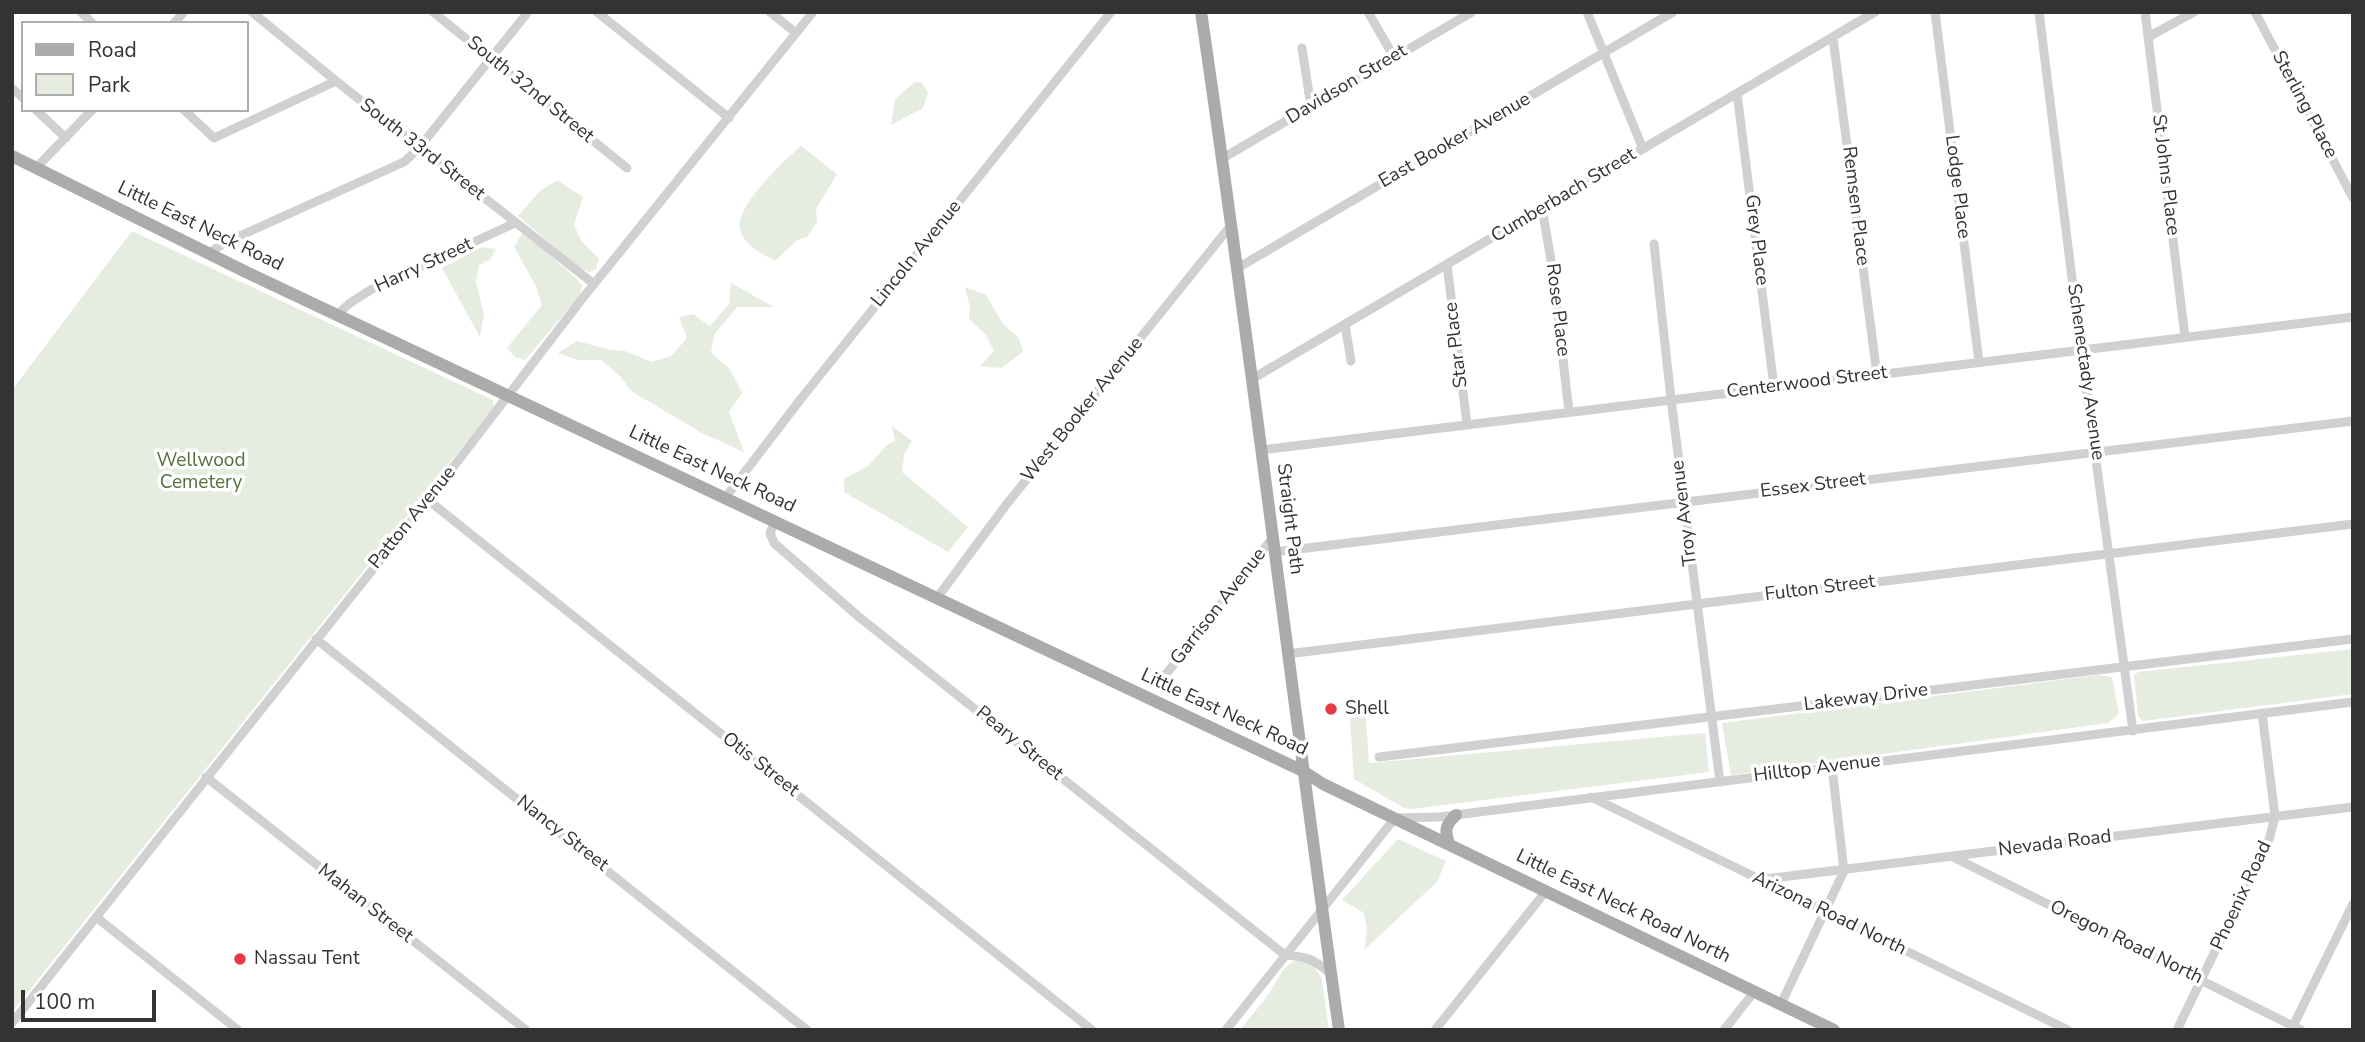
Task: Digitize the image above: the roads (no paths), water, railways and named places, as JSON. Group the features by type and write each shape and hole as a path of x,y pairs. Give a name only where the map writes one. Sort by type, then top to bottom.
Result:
{"main road":[{"name":"Straight Path","path":"1201,12 1223,158 1339,1030"},
{"name":"Little East Neck Road","path":"12,156 337,315 1303,771 1323,784 1395,818"},
{"path":"1449,843 1445,833 1448,822 1456,815"},
{"name":"Little East Neck Road North","path":"1395,818 1834,1030"}],"street":[{"name":"South 33rd Street","path":"252,12 419,148 594,284"},
{"name":"South 32nd Street","path":"433,12 627,168"},
{"path":"209,253 224,243 404,162 419,148 528,12"},
{"path":"597,12 729,118"},
{"path":"770,12 796,33"},
{"name":"Patton Avenue","path":"12,1023 428,500 594,284 813,12"},
{"name":"Lincoln Avenue","path":"725,498 1111,12"},
{"path":"1368,12 1394,57"},
{"name":"Davidson Street","path":"1223,158 1472,12"},
{"path":"1587,12 1643,149"},
{"name":"East Booker Avenue","path":"1236,269 1673,12"},
{"name":"Cumberbach Street","path":"1252,379 1875,12"},
{"name":"Lodge Place","path":"1935,12 1979,362"},
{"name":"Schenectady Avenue","path":"2039,12 2081,351 2133,730"},
{"name":"St Johns Place","path":"2145,12 2185,337"},
{"path":"2148,37 2194,12"},
{"name":"Sterling Place","path":"2255,12 2353,198"},
{"name":"Remsen Place","path":"1833,38 1877,375"},
{"path":"1302,48 1311,107"},
{"path":"186,112 214,138 336,81"},
{"name":"Grey Place","path":"1737,93 1774,387"},
{"path":"38,112 66,138"},
{"path":"36,168 90,112"},
{"name":"Rose Place","path":"1542,208 1553,272 1569,412"},
{"name":"Harry Street","path":"337,315 372,289 515,223"},
{"name":"West Booker Avenue","path":"937,598 1015,495 1232,225"},
{"name":"Troy Avenue","path":"1654,244 1696,604 1720,782"},
{"name":"Star Place","path":"1447,265 1466,424"},
{"name":"Centerwood Street","path":"1261,450 2353,317"},
{"path":"1345,325 1351,361"},
{"name":"Essex Street","path":"1274,552 2353,421"},
{"name":"Otis Street","path":"428,500 1092,1030"},
{"name":"Peary Street","path":"775,522 771,538 782,552 859,617 1285,955"},
{"name":"Fulton Street","path":"1287,654 2353,524"},
{"name":"Garrison Avenue","path":"1163,678 1274,536"},
{"name":"Nancy Street","path":"316,639 807,1030"},
{"name":"Lakeway Drive","path":"1379,757 2353,639"},
{"name":"Hilltop Avenue","path":"1395,818 1456,815 2353,702"},
{"name":"Phoenix Road","path":"2176,1030 2270,837 2275,816 2262,713"},
{"path":"1782,1004 1844,871 1832,768"},
{"name":"Mahan Street","path":"206,778 526,1030"},
{"name":"Arizona Road North","path":"1591,797 2068,1030"},
{"name":"Nevada Road","path":"1757,880 2353,807"},
{"path":"1226,1030 1322,906 1395,818"},
{"name":"Oregon Road North","path":"1952,856 2297,1028"},
{"path":"1435,1030 1546,891"},
{"path":"2297,1028 2353,904"},
{"path":"96,917 238,1030"},
{"path":"1285,955 1311,958 1331,974"},
{"path":"1724,1030 1754,992"}],"place":[{"name":"Shell","path":"1331,709"},
{"name":"Nassau Tent","path":"240,959"}],"park label":[{"name":"Wellwood Cemetery","path":"201,472"}]}
